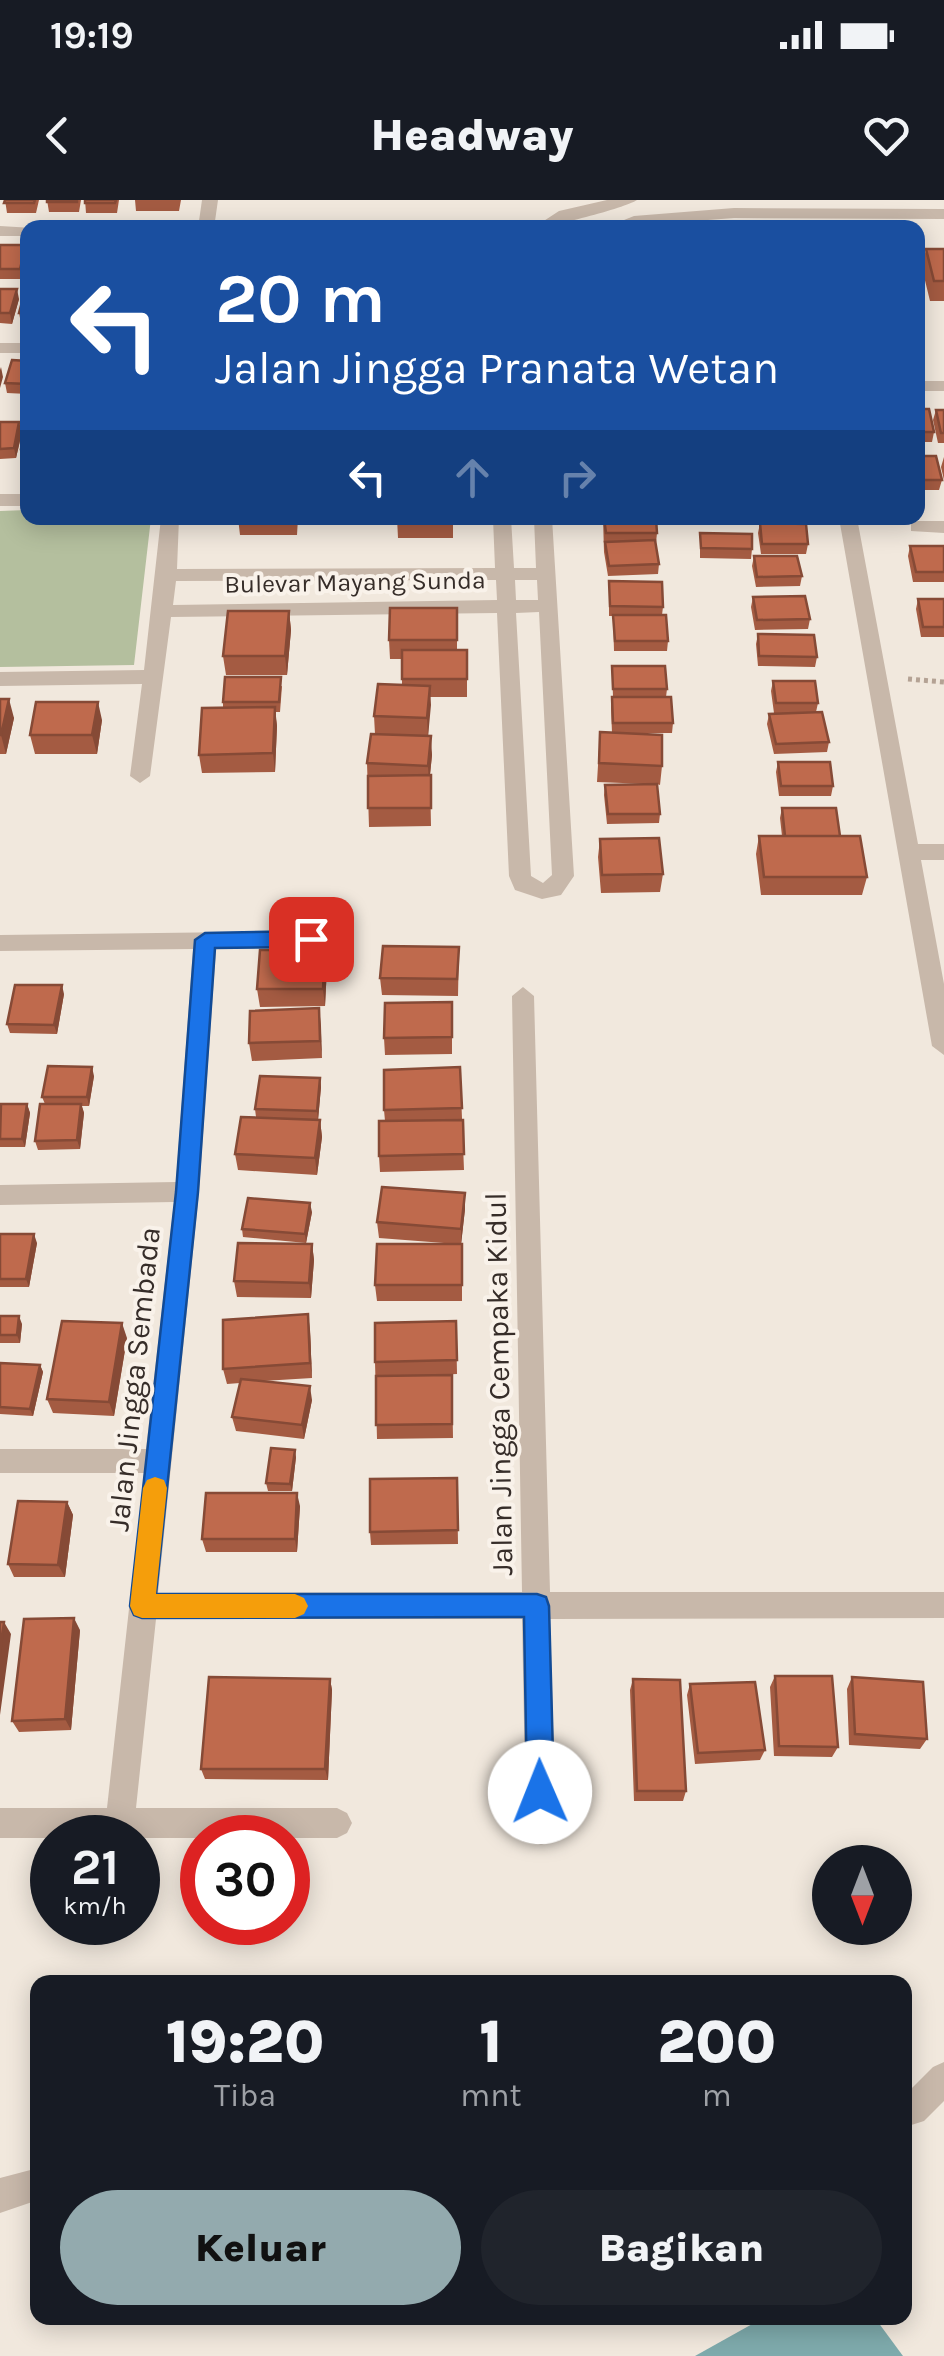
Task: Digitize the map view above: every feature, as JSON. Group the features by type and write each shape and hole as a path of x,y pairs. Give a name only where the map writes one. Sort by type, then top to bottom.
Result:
{"street":[{"path":"554,220 565,214 629,200"},
{"path":"648,220 734,214 771,207 944,214"},
{"path":"140,776 167,575 170,525"},
{"path":"502,525 520,876 523,884 542,891 560,884 563,876 544,525"},
{"path":"849,525 944,1046"},
{"path":"918,527 944,526"},
{"name":"Bulevar Mayang Sunda","path":"167,575 547,574"},
{"name":"Bulevar Mayang Sunda","path":"162,611 550,606"},
{"path":"0,678 154,677"},
{"path":"909,852 944,852"},
{"path":"0,943 311,939"},
{"name":"Jalan Jingga Sembada","path":"121,1815 187,1192 205,940"},
{"name":"Jalan Jingga Cempaka Kidul","path":"523,996 541,1830"},
{"path":"0,1196 187,1192"},
{"path":"0,1461 158,1461"},
{"path":"142,1606 944,1605"},
{"path":"0,1823 30,1823"},
{"path":"160,1824 337,1824"},
{"path":"912,2110 944,2078"},
{"path":"0,2197 14,2188 30,2185"}],"green space":[{"path":"20,510 20,525 150,525 134,665 0,667 0,511"}],"water":[{"path":"750,2325 880,2325 903,2356 695,2356"}],"building":[{"path":"5,200 35,200 4,203"},
{"path":"85,200 116,200 85,203"},
{"path":"0,245 20,245 20,269 0,269"},
{"path":"926,249 944,249 944,281 934,281"},
{"path":"0,289 17,289 10,313 0,313"},
{"path":"12,360 20,360 20,384 5,383"},
{"path":"925,409 929,409 934,432 925,432"},
{"path":"936,410 944,410 944,433 941,433"},
{"path":"0,422 19,422 14,448 0,449"},
{"path":"925,456 936,456 942,480 925,480"},
{"path":"605,525 656,525 657,533 606,533"},
{"path":"760,525 806,525 808,544 762,544"},
{"path":"700,533 752,534 752,549 701,548"},
{"path":"655,540 659,564 609,566 605,542"},
{"path":"910,546 944,546 944,572 916,572"},
{"path":"754,556 797,556 802,576 757,577"},
{"path":"609,581 662,582 663,607 610,606"},
{"path":"805,596 810,619 757,620 753,597"},
{"path":"918,599 944,599 944,627 923,627"},
{"path":"390,608 457,608 457,640 389,640"},
{"path":"228,611 289,611 285,656 223,656"},
{"path":"613,615 666,615 668,641 615,641"},
{"path":"758,634 814,635 817,657 759,656"},
{"path":"402,650 467,650 467,679 402,679"},
{"path":"612,666 665,666 667,689 613,689"},
{"path":"225,677 281,677 279,702 223,702"},
{"path":"773,681 815,681 818,703 776,703"},
{"path":"378,684 430,686 427,718 374,716"},
{"path":"612,697 671,697 673,723 613,723"},
{"path":"0,699 9,699 1,735 0,735"},
{"path":"36,702 98,702 92,735 30,735"},
{"path":"275,707 273,753 199,755 202,708"},
{"path":"822,712 829,742 776,744 769,714"},
{"path":"600,732 662,735 662,766 599,763"},
{"path":"371,734 431,736 428,766 367,763"},
{"path":"778,762 830,762 833,786 781,786"},
{"path":"431,775 431,808 368,808 368,776"},
{"path":"657,784 660,814 608,814 605,785"},
{"path":"782,808 836,808 840,836 785,836"},
{"path":"759,836 860,836 867,877 764,877"},
{"path":"659,838 663,874 602,875 600,839"},
{"path":"383,946 459,947 457,979 380,978"},
{"path":"260,950 325,950 323,989 257,989"},
{"path":"15,985 62,985 54,1025 7,1024"},
{"path":"452,1002 452,1037 384,1038 385,1003"},
{"path":"319,1008 320,1041 249,1043 250,1011"},
{"path":"48,1066 92,1067 87,1097 42,1097"},
{"path":"460,1067 462,1108 384,1110 384,1070"},
{"path":"260,1076 320,1078 317,1111 255,1109"},
{"path":"1,1104 27,1104 22,1139 0,1139"},
{"path":"40,1104 81,1104 77,1140 35,1141"},
{"path":"241,1117 320,1120 315,1158 235,1154"},
{"path":"463,1120 464,1154 379,1156 379,1121"},
{"path":"382,1187 465,1193 461,1229 377,1222"},
{"path":"248,1198 310,1203 305,1234 242,1229"},
{"path":"0,1234 34,1234 26,1279 0,1279"},
{"path":"238,1243 312,1244 309,1283 234,1281"},
{"path":"377,1244 462,1244 462,1285 375,1285"},
{"path":"308,1314 310,1363 223,1369 223,1320"},
{"path":"0,1316 19,1316 17,1335 0,1335"},
{"path":"62,1321 122,1323 109,1402 47,1399"},
{"path":"456,1321 457,1360 375,1362 375,1323"},
{"path":"0,1363 40,1365 30,1409 0,1407"},
{"path":"452,1375 452,1424 376,1425 376,1376"},
{"path":"241,1379 310,1386 302,1425 232,1417"},
{"path":"271,1448 295,1450 290,1484 266,1483"},
{"path":"457,1478 458,1530 370,1532 370,1479"},
{"path":"206,1493 297,1493 295,1539 202,1539"},
{"path":"18,1501 67,1502 58,1565 8,1564"},
{"path":"74,1618 65,1719 12,1721 24,1619"},
{"path":"775,1676 832,1676 838,1747 779,1746"},
{"path":"209,1677 330,1679 325,1769 201,1769"},
{"path":"852,1677 923,1682 927,1739 855,1734"},
{"path":"633,1679 680,1680 686,1791 637,1791"},
{"path":"755,1682 765,1750 698,1753 690,1684"}],"slow traffic":[{"path":"155,1488 142,1606 295,1606"}],"route":[{"path":"311,939 205,940 187,1192 142,1606 537,1606 540,1792"}]}
